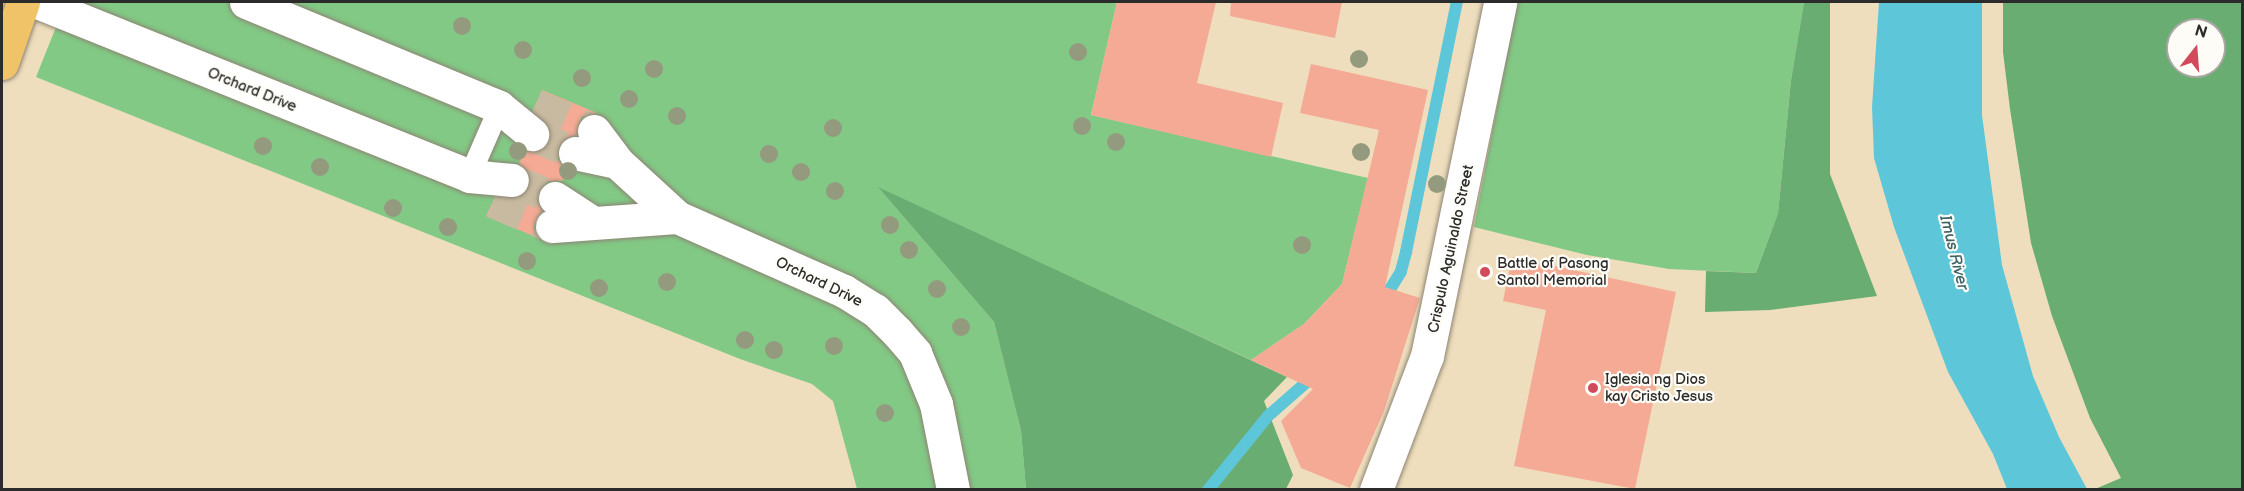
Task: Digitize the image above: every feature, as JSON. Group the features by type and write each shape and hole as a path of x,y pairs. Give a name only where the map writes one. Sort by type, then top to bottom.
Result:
{"highway":[{"path":"2,63 23,2"}],"street":[{"name":"Orchard Drive","path":"37,2 503,190"},
{"path":"246,2 533,120"},
{"name":"Crispulo Aguinaldo Street","path":"1376,489 1427,356 1500,2"},
{"name":"Orchard Drive","path":"584,142 617,162 676,217 844,291 882,317 915,353 926,377 944,431 953,489"},
{"name":"Orchard Drive","path":"553,212 592,222 676,217"}],"lane":[{"path":"469,176 500,107"}],"green space":[{"path":"66,2 1117,2 1091,115 1368,178 1342,284 1304,324 1251,360 879,188 994,322 1021,431 1026,489 857,489 833,401 812,384 740,359 36,77"},
{"path":"1517,2 1804,2 1791,80 1778,213 1756,273 1669,269 1587,255 1474,227"},
{"path":"1804,2 1830,2 1830,174 1877,296 1770,310 1705,312 1706,271 1756,273 1778,213 1791,80"},
{"path":"2003,2 2242,2 2242,489 2095,489 2121,478 2090,418 2052,316 2031,243 2003,52"},
{"path":"878,187 1287,377 1264,401 1293,475 1286,489 1026,489 1021,431 994,322"}],"water":[{"name":"Imus River","path":"1879,2 1982,2 1982,115 2002,265 2033,376 2059,437 2087,489 2007,489 1993,454 1948,372 1894,227 1874,158 1872,107"}],"building":[{"path":"1117,2 1216,2 1197,83 1283,103 1271,157 1091,115"},
{"path":"1231,2 1342,2 1335,38 1230,16"},
{"path":"1311,64 1428,90 1385,287 1420,298 1384,411 1350,488 1301,468 1281,421 1313,389 1251,360 1304,324 1342,284 1379,130 1300,113"},
{"path":"542,90 597,113 582,116 576,135 562,140 557,149 557,159 568,170 562,181 547,181 539,188 536,198 542,210 533,227 540,239 486,216 495,197 519,197 528,190 529,173 519,163 525,151 539,151 551,136 549,127 533,110"},
{"name":"Iglesia ng Dios kay Cristo Jesus","path":"1512,257 1676,292 1635,489 1514,466 1546,310 1503,301"}],"waterway":[{"path":"1382,302 1401,271 1406,252 1457,2"},
{"path":"1208,490 1268,416 1316,374"}],"tunnel":[{"path":"535,105 594,131"},
{"path":"532,134 575,153"},
{"path":"512,180 555,198"},
{"path":"493,201 552,226"}],"place":[{"name":"Battle of Pasong Santol Memorial","path":"1485,272"},
{"name":"Iglesia ng Dios kay Cristo Jesus","path":"1593,388"}]}
